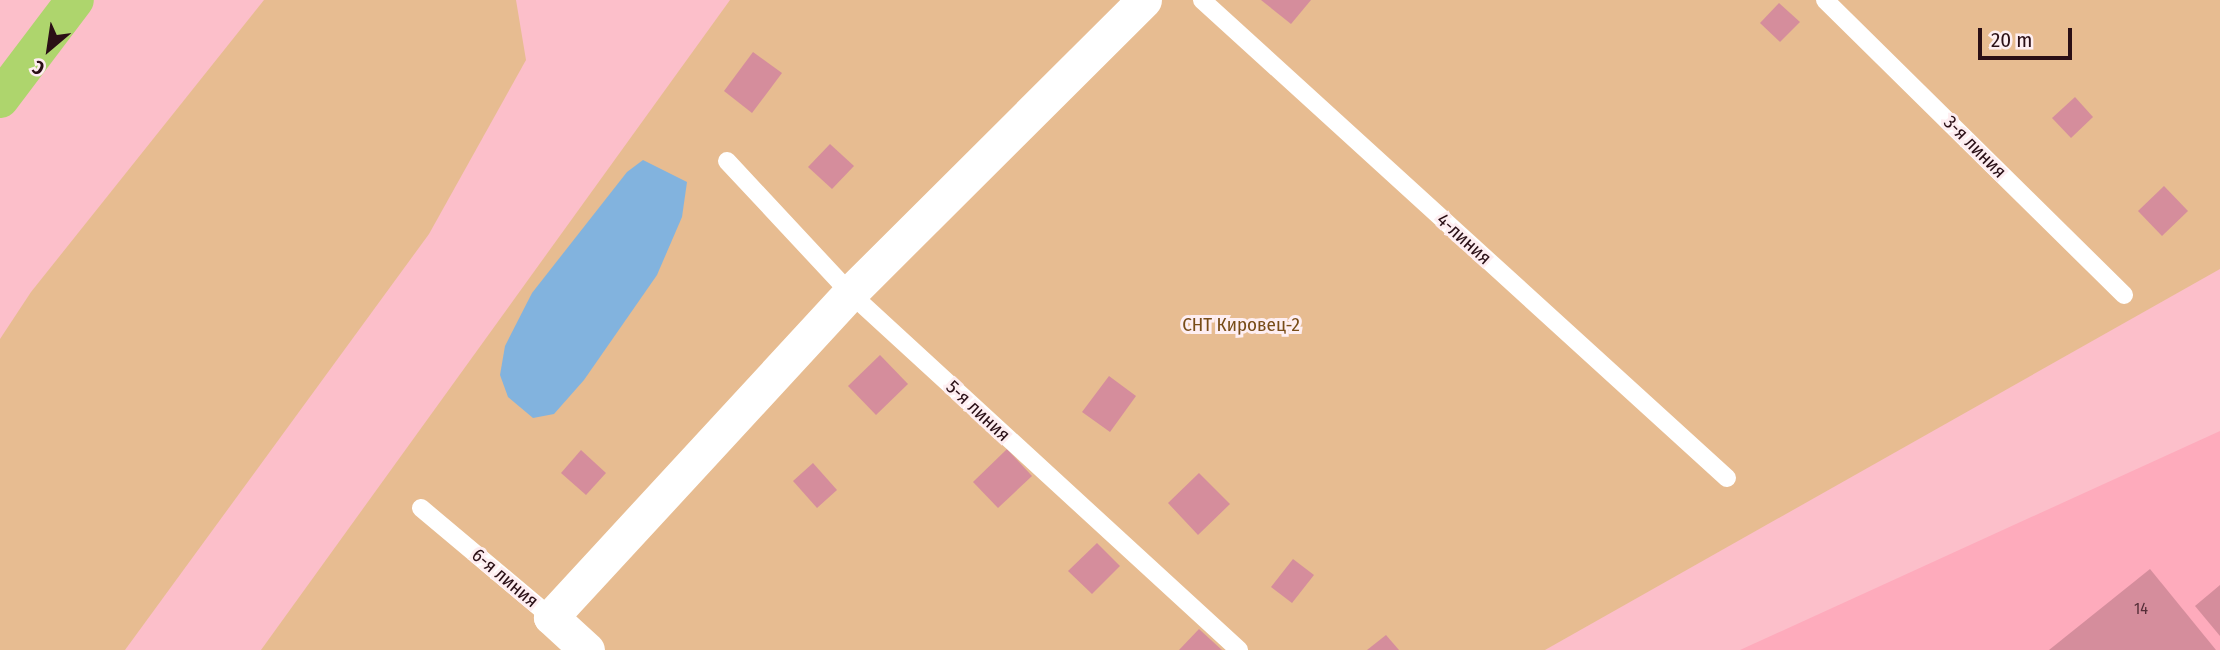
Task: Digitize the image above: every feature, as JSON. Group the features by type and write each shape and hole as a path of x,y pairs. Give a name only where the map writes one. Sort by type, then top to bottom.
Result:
{"highway":[{"path":"0,99 75,0"}],"street":[{"path":"551,617 850,293 1144,0"},
{"name":"6-я линия","path":"551,617 586,650"}],"lane":[{"name":"4-линия","path":"1202,0 1727,478"},
{"name":"3-я линия","path":"1825,0 2124,295"},
{"name":"5-я линия","path":"727,161 850,293 1239,650"},
{"name":"6-я линия","path":"421,508 551,617"}],"shaded area":[{"path":"2220,431 2220,650 1740,650"}],"green space":[{"path":"264,0 516,0 526,60 429,234 125,650 0,650 0,339 31,292"},
{"name":"СНТ Кировец-2","path":"730,0 2220,0 2220,269 1545,650 261,650"}],"water":[{"path":"643,160 687,182 682,217 657,275 584,380 554,414 533,418 508,397 500,375 505,346 532,293 627,172"}],"building":[{"path":"1261,0 1311,0 1291,24"},
{"path":"1779,3 1800,22 1780,42 1760,23"},
{"path":"753,52 782,73 752,113 724,91"},
{"path":"2075,97 2093,117 2071,138 2052,118"},
{"path":"830,144 854,166 832,189 808,167"},
{"path":"2164,186 2188,211 2162,236 2138,211"},
{"path":"880,355 908,384 876,415 848,386"},
{"path":"1109,376 1136,396 1110,432 1082,412"},
{"path":"1007,449 1032,476 998,508 973,482"},
{"path":"581,450 606,473 586,495 561,473"},
{"path":"813,463 837,490 817,508 793,481"},
{"path":"1199,473 1230,504 1198,535 1168,503"},
{"path":"1097,543 1120,566 1092,594 1068,571"},
{"path":"1293,559 1314,575 1292,603 1271,587"},
{"path":"2150,569 2216,650 2049,650"},
{"path":"2220,585 2220,636 2195,606"},
{"path":"1199,629 1222,650 1179,650"},
{"path":"1386,635 1399,650 1367,650"}]}
